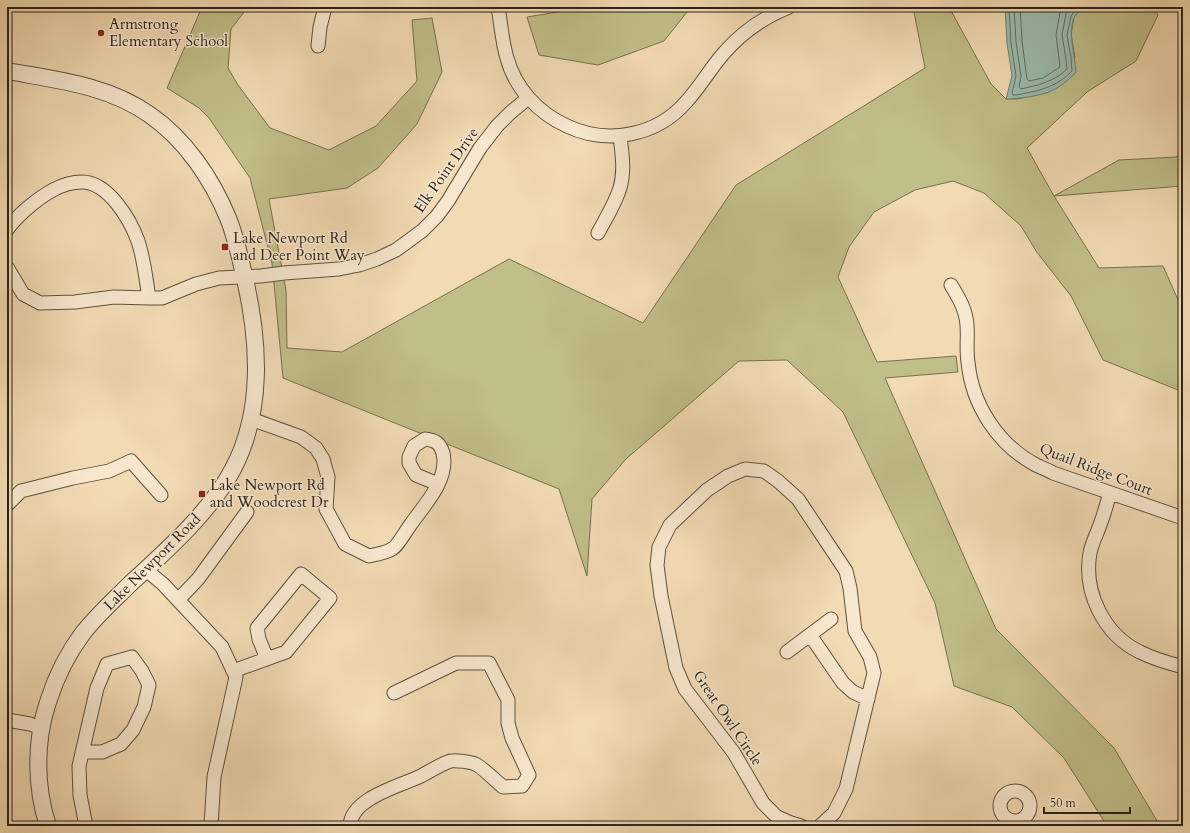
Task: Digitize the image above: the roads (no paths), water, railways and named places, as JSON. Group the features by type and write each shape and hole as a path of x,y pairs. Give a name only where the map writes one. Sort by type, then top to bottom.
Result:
{"street":[{"path":"318,46 320,28 325,7"},
{"path":"498,7 506,57 512,73 528,98 559,123 575,130 607,136 620,136 660,124 686,103 723,54 741,36 761,21 790,7"},
{"name":"Lake Newport Road","path":"7,71 72,82 98,89 121,99 152,116 171,132 204,173 218,195 228,218 236,242 251,306 255,342 256,377 254,402 244,445 234,468 216,497 179,538 100,614 84,632 58,673 42,718 38,761 42,799 48,826"},
{"name":"Elk Point Drive","path":"7,267 23,294 40,303 75,302 114,297 162,298 196,284 219,278 261,276 345,268 359,265 377,259 403,245 422,231 437,216 448,201 480,148 497,126 528,98"},
{"path":"598,233 620,188 623,174 623,160 620,136"},
{"path":"7,230 13,221 45,194 64,184 83,182 98,186 116,202 127,219 138,241 145,271 148,298"},
{"name":"Quail Ridge Court","path":"951,286 964,310 967,324 969,374 974,393 982,411 992,427 1005,441 1020,455 1053,473 1183,518"},
{"path":"251,419 301,437 316,448 324,459 328,477 326,509 345,544 368,556 393,549 438,484"},
{"path":"7,505 21,491 109,471 131,461 161,495"},
{"name":"Great Owl Circle","path":"801,826 777,816 763,803 734,753 686,689 676,668 661,596 657,565 659,547 670,525 706,490 728,476 745,469 764,472 778,481 798,500 846,571 850,588 855,631 870,657 874,673 846,789 834,813 820,826"},
{"path":"1110,493 1102,521 1092,544 1090,554 1089,570 1095,603 1112,630 1127,645 1158,660 1183,667"},
{"path":"178,600 198,579 247,512"},
{"path":"146,570 163,584 222,647 236,677 214,777 211,826"},
{"path":"233,671 268,659 286,652 330,598 301,574 257,628 259,640 268,659"},
{"path":"787,652 831,619"},
{"path":"810,635 843,683 853,692 868,698"},
{"path":"82,752 102,752 121,744 133,730 144,707 149,685 142,670 132,657 107,664 97,688 82,752 79,766 80,795 86,826"},
{"path":"350,826 350,821 354,813 361,805 371,798 450,761 476,764 503,787 522,786 529,775 512,738 508,722 508,700 489,663 456,663 394,693"},
{"path":"7,720 30,724 41,728"},
{"path":"1013,792 1021,793 1026,797 1029,803 1029,809 1026,816 1008,823 1001,812 1000,805 1002,799 1006,794 1013,792"}],"water":[{"path":"1005,7 1083,7 1075,16 1072,28 1072,43 1076,72 1067,81 1049,92 1028,97 1006,99 1012,76 1007,43"}],"place":[{"name":"Armstrong Elementary School","path":"101,33"},
{"name":"Lake Newport Rd and Deer Point Way","path":"225,247"},
{"name":"Lake Newport Rd and Woodcrest Dr","path":"202,494"}]}
